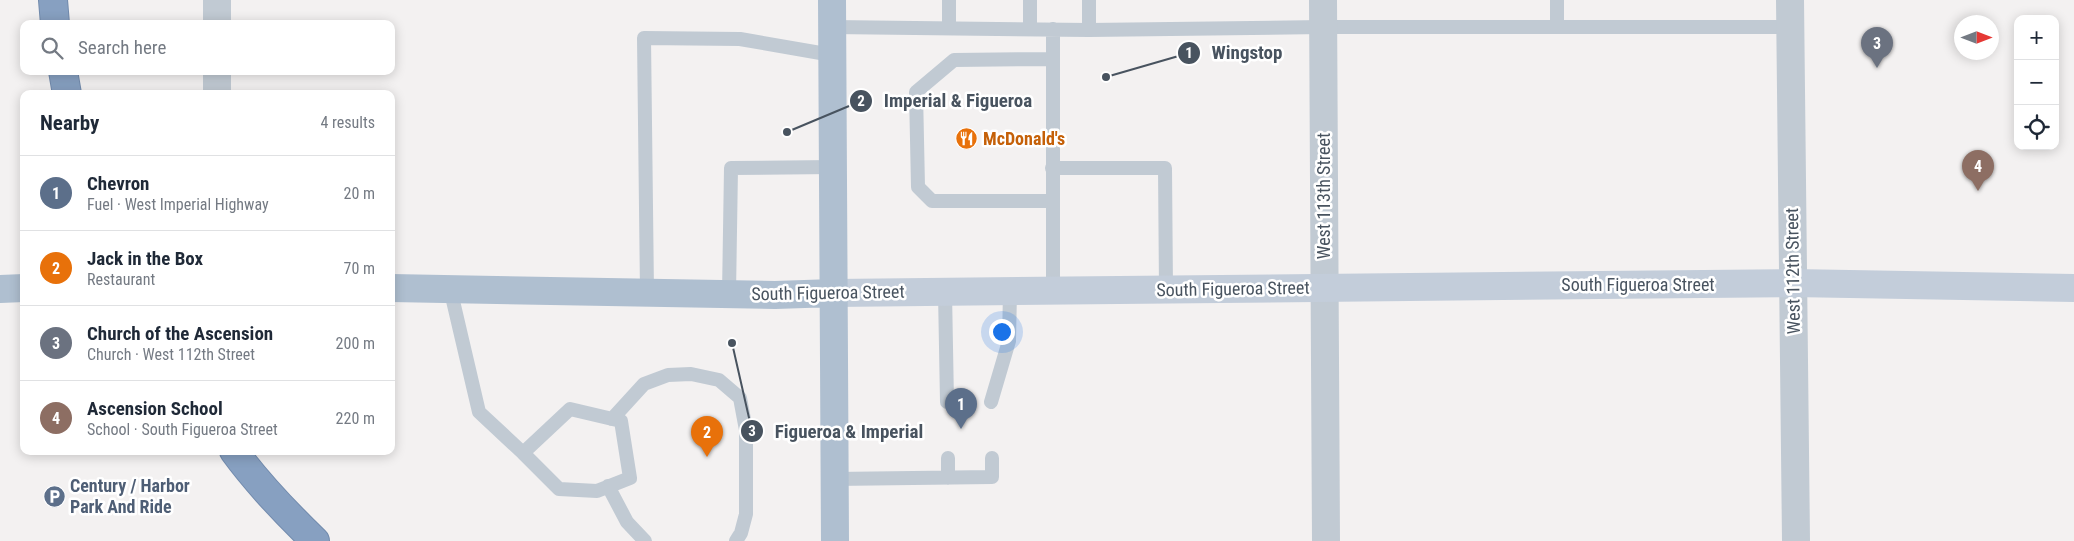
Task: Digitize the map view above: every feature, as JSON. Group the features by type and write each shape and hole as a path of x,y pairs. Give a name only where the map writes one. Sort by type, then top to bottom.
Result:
{"highway":[{"path":"52,0 54,20"},
{"path":"64,75 66,90"},
{"path":"237,455 248,470 315,541"}],"main road":[{"path":"832,13 835,541"},
{"name":"South Figueroa Street","path":"395,288 729,294 1793,284 2074,288"},
{"path":"0,289 20,288"}],"street":[{"path":"217,20 218,0"},
{"name":"West 113th Street","path":"1323,0 1326,541"},
{"name":"West 112th Street","path":"1790,0 1796,541"},
{"path":"217,75 217,90"}],"lane":[{"path":"949,0 949,28"},
{"path":"1030,0 1030,30"},
{"path":"1089,0 1089,30"},
{"path":"1557,0 1557,27"},
{"path":"832,13 949,28 1030,30 1323,27 1790,27"},
{"path":"1053,29 1053,291"},
{"path":"647,292 644,38 740,39 832,55"},
{"path":"1053,59 954,60 916,92 918,187 932,202 1053,201"},
{"path":"729,294 730,168 833,167"},
{"path":"1052,168 1165,168 1166,290"},
{"path":"450,288 478,412 559,489 597,491 630,478 621,421 570,409 523,453"},
{"path":"991,402 1009,341 1010,291"},
{"path":"945,292 947,402"},
{"path":"612,419 644,384 668,375 691,374 720,380 740,398 746,430 746,514 741,533 736,541"},
{"path":"948,458 948,478"},
{"path":"834,479 992,477 992,458"},
{"path":"608,486 627,522 645,541"}],"place":[{"name":"Church of the Ascension","path":"1877,68"},
{"name":"Wingstop","path":"1106,77"},
{"name":"Imperial & Figueroa","path":"787,132"},
{"name":"McDonald's","path":"967,139"},
{"name":"Ascension School","path":"1978,191"},
{"name":"Figueroa & Imperial","path":"732,343"},
{"name":"Chevron","path":"961,429"},
{"name":"Jack in the Box","path":"707,457"},
{"name":"Century / Harbor Park And Ride","path":"54,496"}]}
